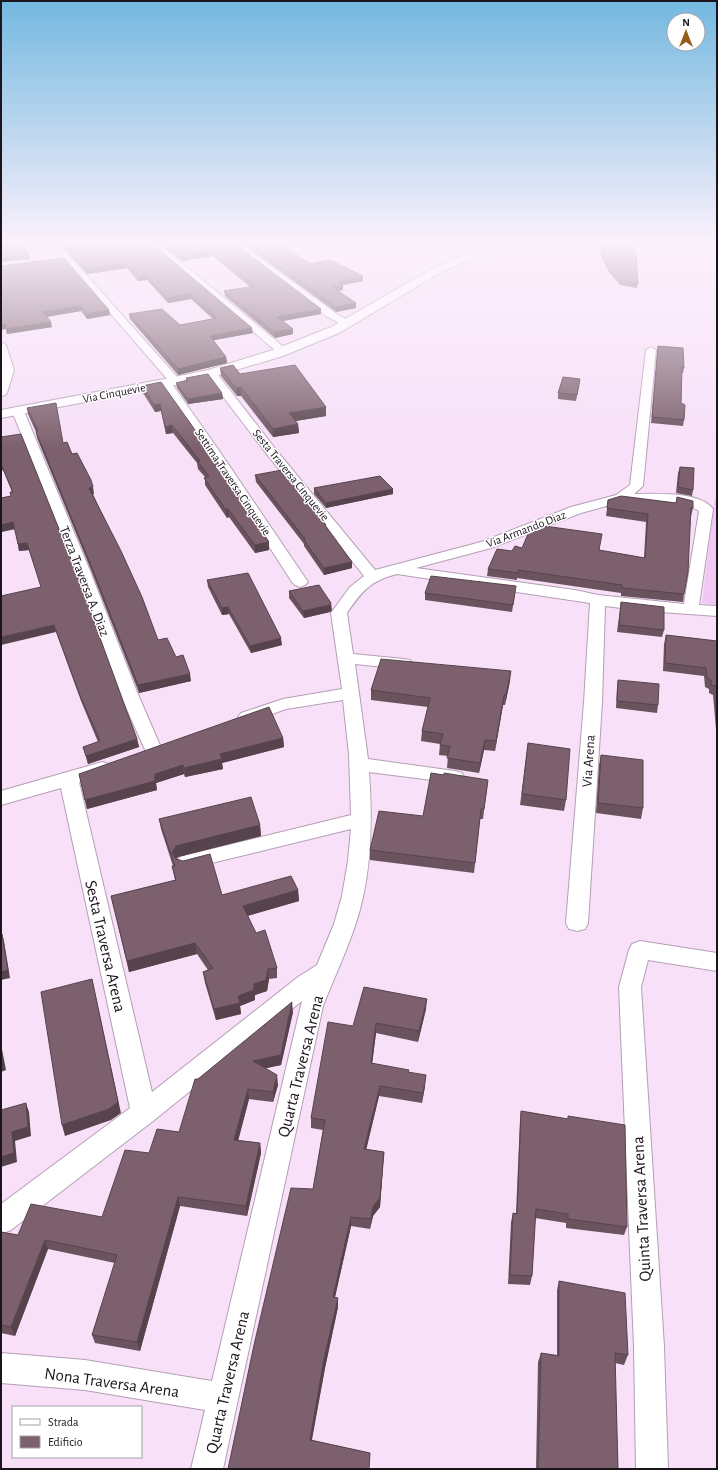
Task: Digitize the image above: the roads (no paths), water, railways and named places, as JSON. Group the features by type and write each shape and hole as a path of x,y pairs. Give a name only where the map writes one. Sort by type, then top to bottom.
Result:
{"street":[{"name":"Settima Traversa Cinquevie","path":"109,312 170,382 214,452 300,582"},
{"path":"235,312 282,351"},
{"path":"327,312 347,323"},
{"name":"Via Cinquevie","path":"1,414 211,373 282,351 336,330 366,312"},
{"path":"1,345 8,370 1,393"},
{"name":"Via Armando Diaz","path":"359,764 351,693 339,613 355,590 374,576 486,545 576,510 621,498 636,486 651,350"},
{"name":"Sesta Traversa Cinquevie","path":"211,373 274,454 374,576"},
{"name":"Terza Traversa A. Diaz","path":"18,411 83,572 128,692 153,750"},
{"path":"621,498 682,499 700,504 706,509 691,609"},
{"path":"396,570 575,595 598,600 646,606 717,611"},
{"name":"Via Arena","path":"577,922 593,702 598,600"},
{"path":"346,658 422,666"},
{"path":"232,722 284,704 351,693"},
{"path":"1,798 69,779 118,762"},
{"path":"359,764 471,779"},
{"name":"Quarta Traversa Arena","path":"207,1469 311,1006 326,971 353,896 362,820 359,764"},
{"name":"Sesta Traversa Arena","path":"69,779 144,1113"},
{"path":"185,862 362,820"},
{"name":"Quinta Traversa Arena","path":"652,1469 649,1347 630,987 640,950 717,962"},
{"path":"1,1221 144,1113 306,984 326,971"},
{"name":"Nona Traversa Arena","path":"1,1368 85,1375 223,1398"}]}
